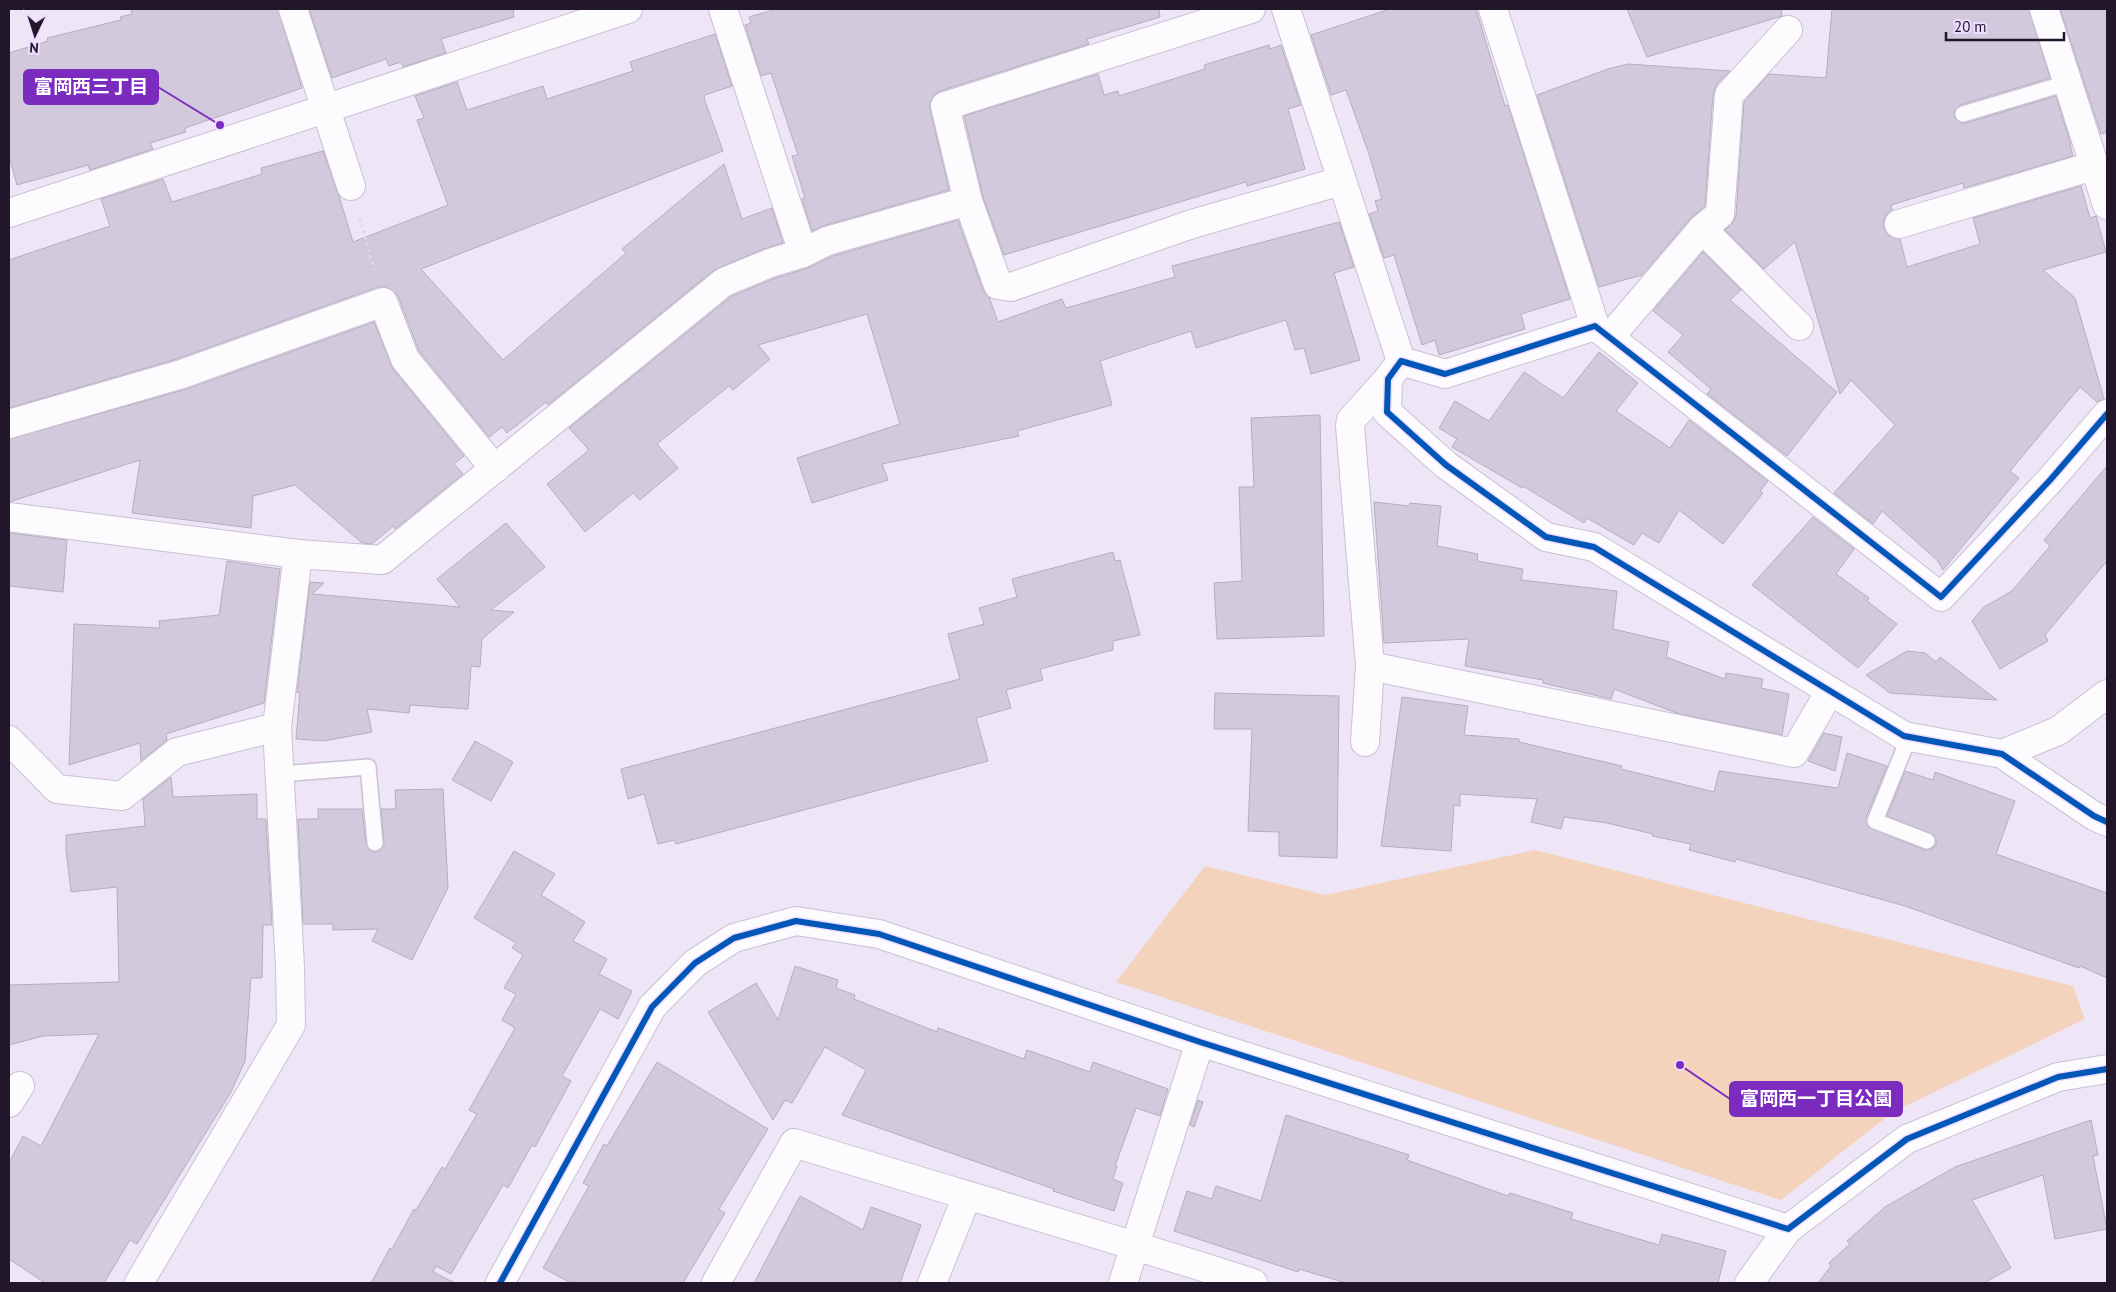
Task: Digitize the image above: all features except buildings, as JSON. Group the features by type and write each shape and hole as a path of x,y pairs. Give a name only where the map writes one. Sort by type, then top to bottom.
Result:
{"street":[{"path":"293,9 351,186"},
{"path":"9,213 628,9"},
{"path":"723,9 803,253"},
{"path":"1252,9 945,106 968,201 998,285 1011,287 1192,224 1341,180"},
{"path":"1286,9 1341,180 1395,370 1387,412 1446,465 1546,537 1594,547 1904,736 2002,754 2094,816 2107,822"},
{"path":"1493,9 1602,331 1941,597 2051,479 2107,414"},
{"path":"2044,9 2107,205"},
{"path":"1395,370 1445,374 1602,331 1702,229 1720,214 1729,95 1788,30"},
{"path":"1899,224 2093,166"},
{"path":"9,517 298,554 382,560 724,282 770,263 803,253 827,240 968,201"},
{"path":"1702,229 1798,326"},
{"path":"9,424 182,374 383,302 405,359 495,469"},
{"path":"1365,742 1370,666 1350,426 1351,420 1395,370"},
{"path":"138,1283 291,1025 281,774 277,727 298,554"},
{"path":"1370,666 1794,754 1830,691"},
{"path":"2002,754 2058,732 2107,694"},
{"path":"9,740 57,789 122,796 177,752 277,727"},
{"path":"500,1283 652,1007 694,962 734,938 796,921 880,934 1200,1042 1788,1229"},
{"path":"1123,1283 1200,1042"},
{"path":"1749,1283 1788,1229 1907,1139 2058,1078 2107,1069"},
{"path":"716,1283 794,1143 1135,1245 1253,1283"},
{"path":"932,1283 967,1196"}],"lane":[{"path":"1962,114 2067,83"},
{"path":"1909,737 1875,821 1927,841"},
{"path":"281,774 368,767 375,843"}],"path":[{"path":"351,186 383,302"}],"shaded area":[{"path":"1535,850 2073,986 2085,1019 1893,1112 1781,1200 1116,982 1205,866 1325,895"}],"cycle path":[{"path":"2107,414 2051,479 1941,597 1595,326 1445,374 1401,361 1388,379 1387,412 1446,465 1546,537 1594,547 1904,736 2002,754 2094,816 2107,822"},
{"path":"500,1283 652,1007 695,963 734,938 796,921 879,934 1200,1042 1788,1229 1907,1139 2058,1077 2107,1069"}],"place":[{"name":"富岡西三丁目","path":"220,125"},
{"name":"富岡西一丁目公園","path":"1680,1065"}]}
